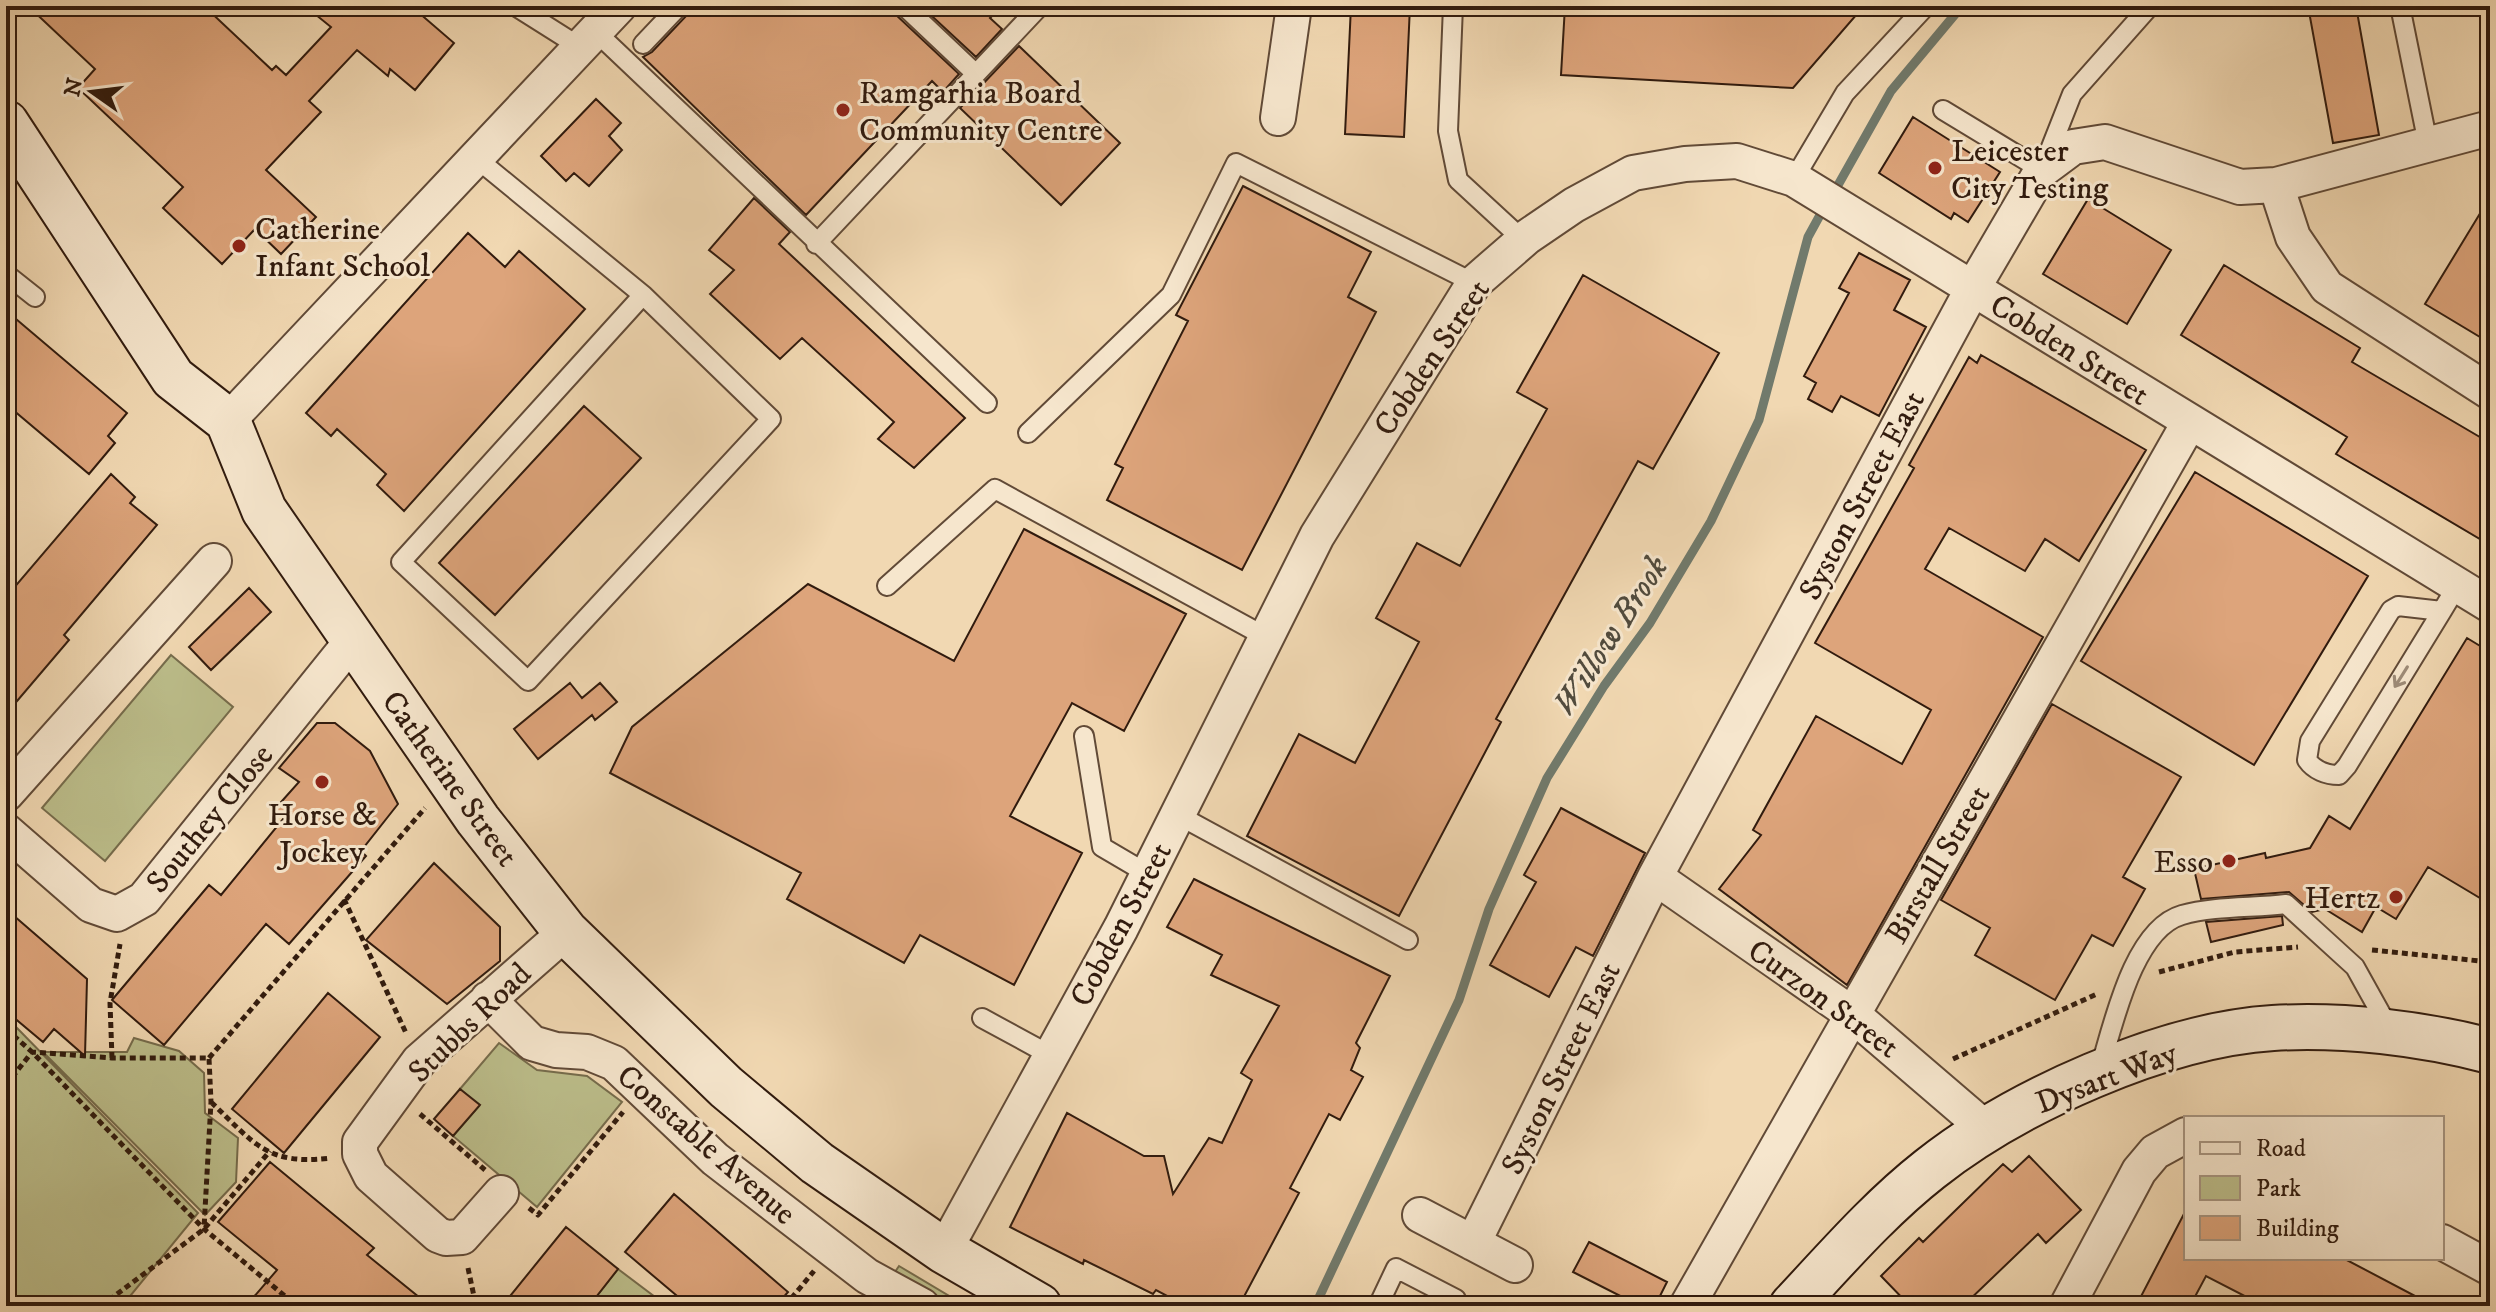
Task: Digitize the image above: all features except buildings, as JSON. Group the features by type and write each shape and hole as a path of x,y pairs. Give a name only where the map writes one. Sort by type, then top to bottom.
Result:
{"street":[{"path":"228,421 619,6"},
{"path":"1278,118 1294,6"},
{"name":"Syston Street East","path":"1473,1243 1655,877 1973,288 2042,170 2073,147 2105,142 2240,187 2276,185 2490,128"},
{"name":"Catherine Street","path":"9,136 173,378 228,421 264,510 449,780 566,932 726,1087 817,1163 944,1251 1039,1306"},
{"name":"Cobden Street","path":"944,1251 1148,874 1317,536 1474,283 1523,240 1574,205 1633,173 1737,161 1794,179 2189,423 2450,598 2490,605"},
{"path":"2276,185 2293,237 2327,287 2490,392"},
{"name":"Birstall Street","path":"1687,1306 2189,423"},
{"path":"6,794 214,561"},
{"name":"Southey Close","path":"6,831 91,905 117,914 144,899 352,641"},
{"name":"Curzon Street","path":"1655,877 1852,1014 1986,1129"},
{"name":"Stubbs Road","path":"360,1154 365,1130 419,1061 566,932"},
{"name":"Constable Avenue","path":"488,999 532,1043 600,1056 614,1063 715,1159 867,1276 922,1306"},
{"name":"Dysart Way","path":"1792,1306 1852,1241 1928,1171 1986,1129 2098,1075 2216,1037 2273,1028 2391,1033 2490,1051"},
{"path":"2067,1306 2139,1171 2155,1152 2184,1136"},
{"path":"360,1154 371,1176 431,1229 446,1238 462,1237 508,1193"},
{"path":"1420,1215 1515,1265"},
{"path":"2444,1243 2490,1268"}],"lane":[{"path":"515,6 588,39 987,403"},
{"path":"643,44 679,6"},
{"path":"904,6 976,74"},
{"path":"816,244 1040,6"},
{"path":"1453,6 1448,131 1458,180 1523,240"},
{"path":"1794,179 1845,93 1926,6"},
{"path":"1943,110 2042,170 2072,94 2150,6"},
{"path":"2400,6 2428,144"},
{"path":"476,158 643,295 771,419 528,681 401,562 643,295"},
{"path":"1028,433 1171,295 1236,163 1474,283"},
{"path":"6,274 35,297"},
{"path":"887,586 995,489 1266,637"},
{"path":"2450,598 2347,766 2339,775 2331,775 2311,765 2307,760 2310,741 2391,610 2398,606 2450,598"},
{"path":"1084,736 1102,847 1148,874"},
{"path":"1178,815 1408,940"},
{"path":"2098,1075 2126,983 2151,937 2180,915 2286,904 2355,967 2391,1033"},
{"path":"982,1018 1050,1055"},
{"path":"1378,1306 1396,1268 1456,1299"}],"path":[{"path":"204,1229 211,1102 209,1058 449,780"},
{"path":"344,899 419,1061"},
{"path":"112,1058 110,1003 122,952 117,914"},
{"path":"1930,1078 1954,1058 2126,983 2235,952 2281,946 2334,947 2490,962"},
{"path":"6,1029 204,1229 297,1306"},
{"path":"32,1052 112,1058 209,1058"},
{"path":"6,1085 32,1052"},
{"path":"396,1094 508,1193 538,1215 642,1089"},
{"path":"211,1102 257,1146 296,1163 360,1154"},
{"path":"101,1306 204,1229 270,1151"},
{"path":"462,1237 475,1301 472,1306"},
{"path":"785,1306 832,1249"}],"green space":[{"path":"171,655 233,707 105,861 42,808"},
{"path":"17,1028 198,1213 122,1306 6,1306 6,1056"},
{"path":"134,1038 179,1051 204,1073 205,1113 238,1138 236,1182 205,1215 43,1052 127,1052"},
{"path":"499,1043 537,1070 587,1076 622,1102 537,1207 453,1136 479,1106 460,1089"},
{"path":"899,1266 966,1306 872,1306"},
{"path":"618,1269 667,1306 589,1306"}],"waterway":[{"name":"Willow Brook","path":"1833,194 1891,91 1962,6"},
{"name":"Willow Brook","path":"1315,1306 1459,1000 1489,909 1547,778 1604,686 1650,623 1711,521 1759,420 1808,237 1825,206"}],"place":[{"name":"Ramgarhia Board Community Centre","path":"843,110"},
{"name":"Leicester City Testing","path":"1935,168"},
{"name":"Catherine Infant School","path":"239,246"},
{"name":"Horse & Jockey","path":"322,782"},
{"name":"Esso","path":"2229,861"},
{"name":"Hertz","path":"2396,897"}]}
